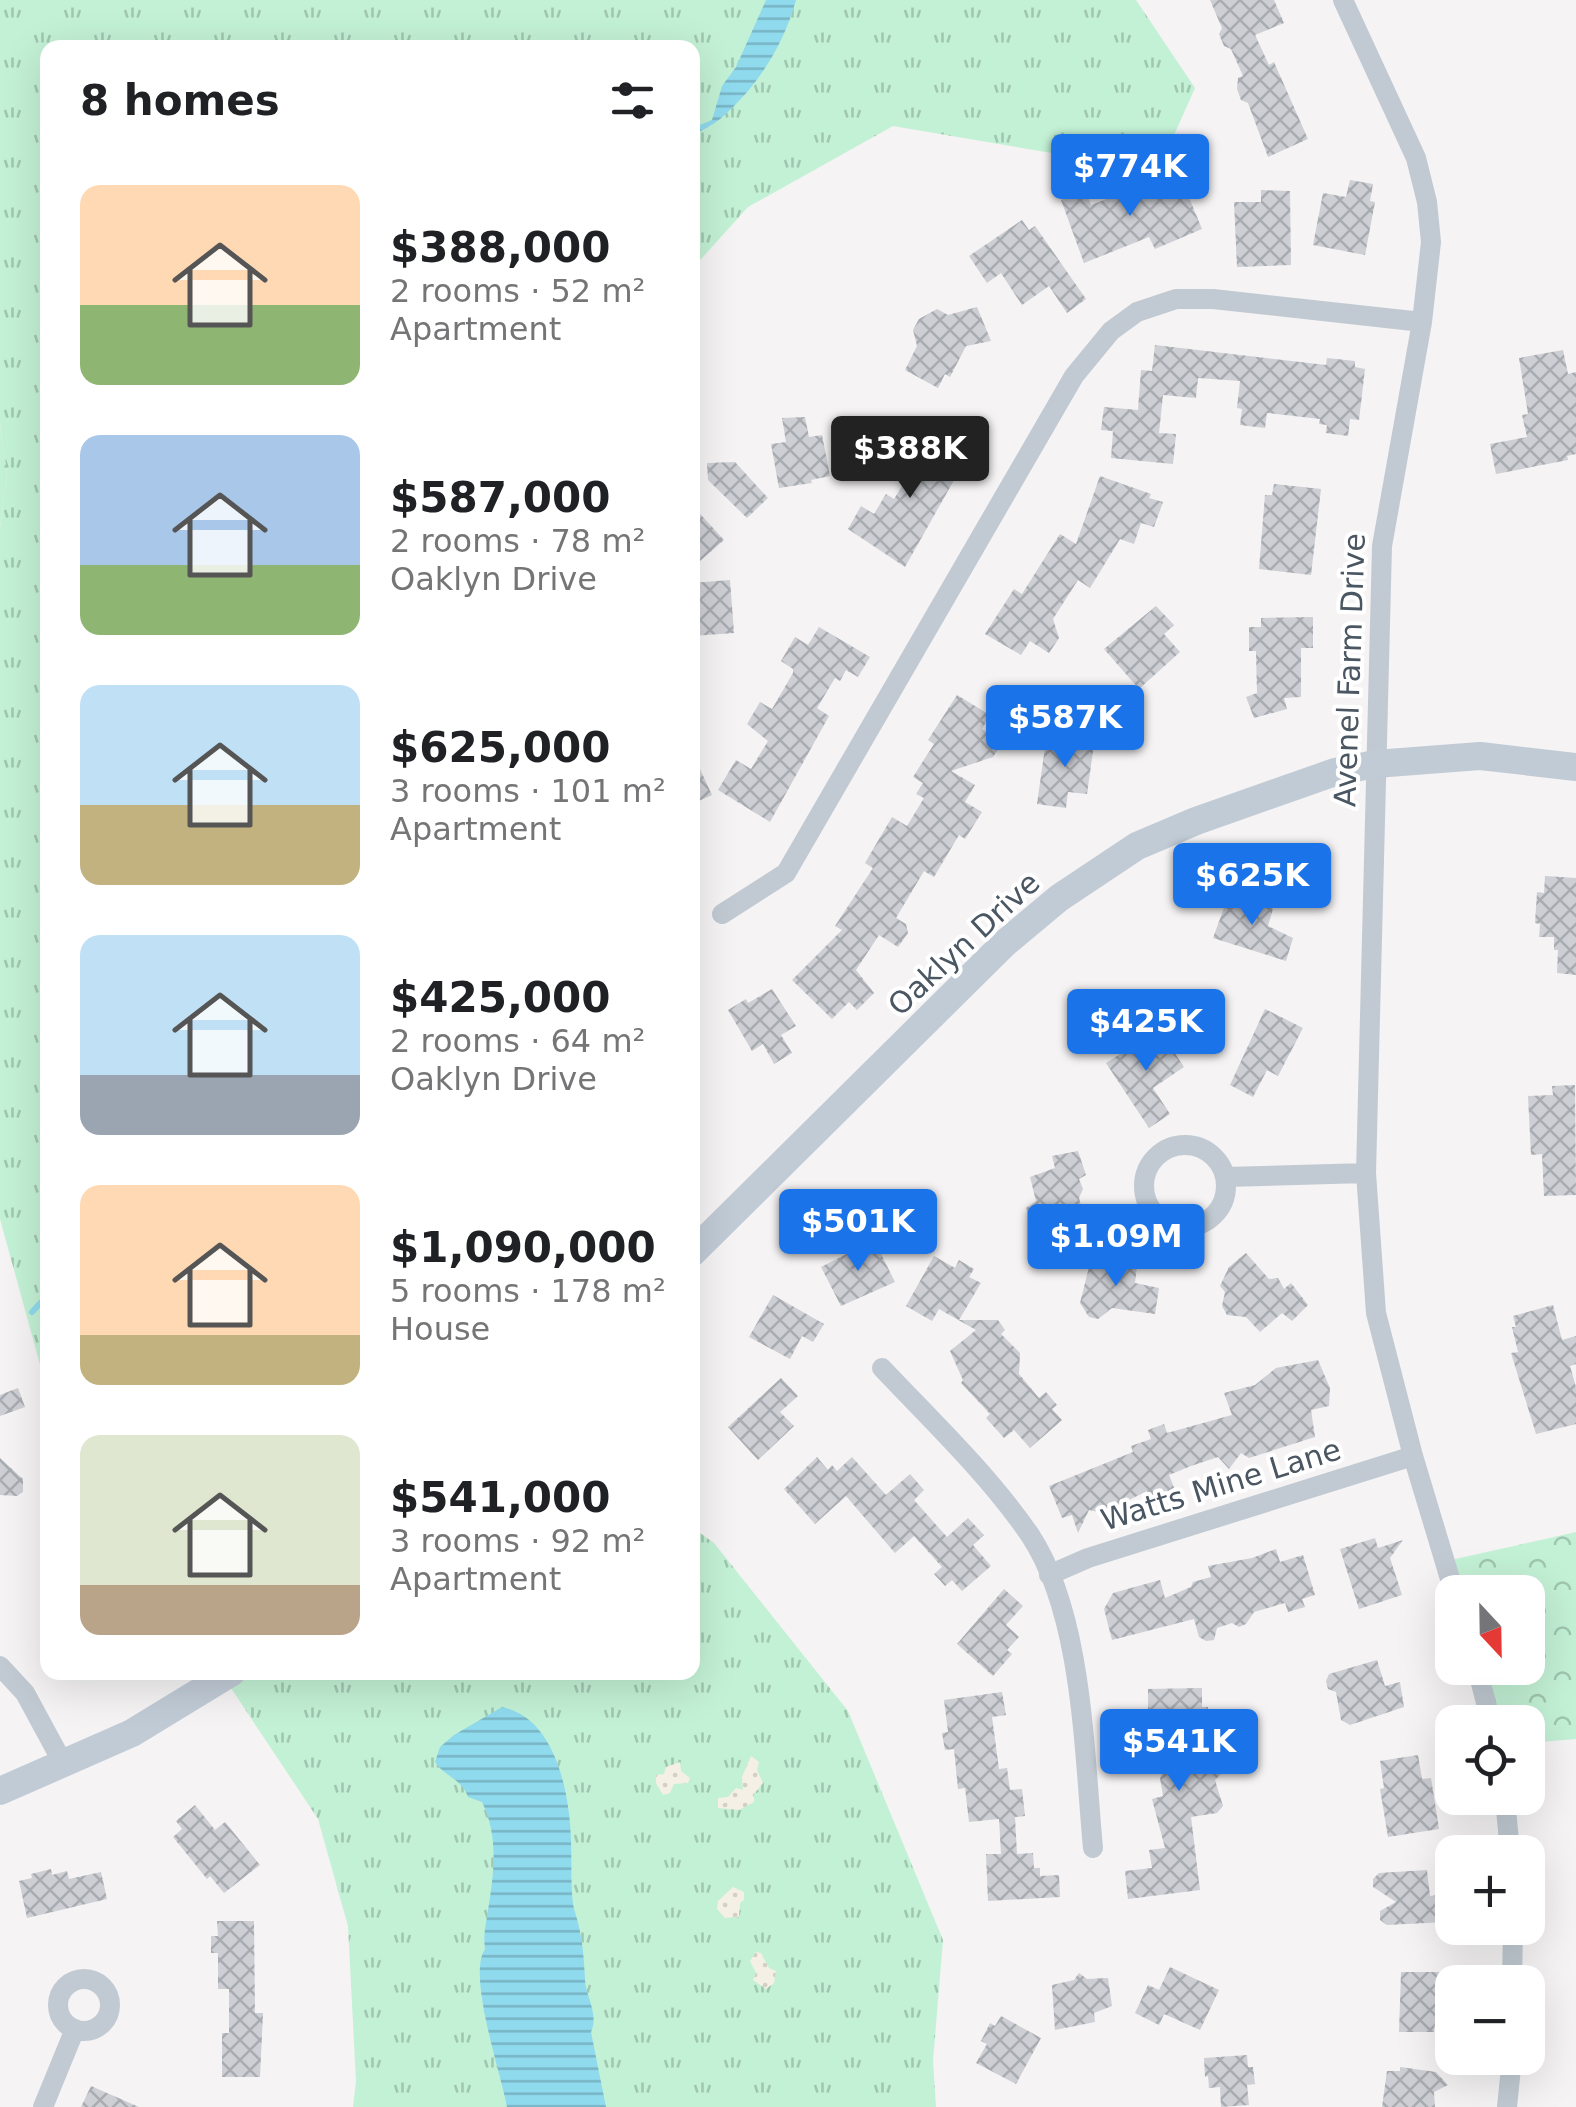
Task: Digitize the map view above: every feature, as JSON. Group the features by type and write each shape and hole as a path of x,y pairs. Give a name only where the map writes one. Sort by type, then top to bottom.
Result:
{"street":[{"name":"Avenel Farm Drive","path":"1343,0 1416,158 1427,202 1431,242 1422,322 1382,546 1366,1172 1376,1313 1449,1575"},
{"path":"722,914 786,873 1074,376 1111,332 1137,312 1176,299 1213,299 1422,322"},
{"name":"Oaklyn Drive","path":"700,1244 1004,944 1059,898 1137,846 1335,772 1376,764 1480,756 1576,766"},
{"path":"1176,1146 1202,1149 1212,1156 1225,1177 1222,1205 1201,1224 1174,1226 1151,1209 1145,1196 1144,1182 1154,1159 1176,1146"},
{"path":"1225,1177 1366,1172"},
{"path":"882,1368 992,1484 1032,1538 1049,1575 1063,1607 1080,1705 1093,1848"},
{"name":"Watts Mine Lane","path":"1049,1575 1088,1558 1413,1456"},
{"path":"0,1666 25,1693 64,1765"},
{"path":"0,1791 132,1733 219,1680"},
{"path":"43,2107 74,2029"},
{"path":"1507,2107 1510,2075"}],"green space":[{"path":"0,0 1136,0 1195,88 1158,171 893,126 748,207 700,260 700,40 40,40 40,1365 0,1219 0,528 7,474 0,423"},
{"path":"0,423 7,474 0,528"},
{"path":"1576,1532 1576,1739 1545,1742 1545,1705 1489,1705 1484,1685 1545,1685 1545,1575 1455,1575 1451,1560"},
{"path":"700,1533 714,1543 848,1711 943,1940 933,2061 936,2107 353,2107 356,2081 348,1926 318,1819 226,1680 700,1680"}],"sand":[{"path":"751,1756 759,1762 757,1770 763,1783 754,1794 754,1802 739,1810 718,1808 718,1798 728,1797 736,1788 743,1790 742,1777"},
{"path":"680,1762 681,1771 690,1778 688,1783 674,1784 670,1793 663,1795 656,1775"},
{"path":"733,1887 744,1892 744,1900 739,1917 725,1918 717,1909 718,1901"},
{"path":"756,1952 776,1971 774,1983 766,1989 753,1980 756,1973 750,1961"}],"water":[{"path":"766,0 796,0 776,50 757,80 733,107 700,132 700,125 712,120 722,86 736,67"},
{"path":"502,1707 535,1726 547,1742 563,1781 570,1823 573,1906 606,2107 507,2107 480,1980 493,1869 491,1828 482,1802 468,1797 462,1786 435,1762 440,1747 454,1735"}],"building":[{"path":"1210,0 1274,0 1284,23 1255,35 1269,65 1274,62 1308,139 1268,157 1248,103 1241,100 1237,89 1238,78 1243,76 1231,49 1224,46 1219,34 1222,28"},
{"path":"1163,177 1170,194 1185,188 1202,229 1155,249 1149,237 1084,263 1061,200 1085,190 1091,205"},
{"path":"1350,180 1373,184 1370,201 1375,202 1365,255 1313,245 1323,193 1346,197"},
{"path":"1261,190 1290,191 1291,265 1237,267 1234,202 1261,202"},
{"path":"1022,220 1029,230 1035,226 1086,299 1067,313 1049,286 1022,305 1001,273 987,283 969,256"},
{"path":"977,307 991,341 966,346 950,377 945,374 938,388 905,370 917,346 913,330 919,319 937,309 948,315"},
{"path":"1155,345 1326,365 1327,358 1355,361 1355,367 1365,369 1359,420 1350,419 1348,436 1326,433 1327,425 1319,424 1320,419 1267,413 1265,428 1240,425 1240,381 1198,378 1196,398 1163,395 1159,433 1176,434 1173,464 1111,458 1113,431 1101,430 1104,407 1138,410 1141,370 1152,371"},
{"path":"1563,350 1568,374 1576,372 1576,454 1567,456 1568,460 1496,474 1490,444 1527,437 1522,415 1528,414 1519,358"},
{"path":"805,417 809,437 822,435 830,476 779,488 771,444 786,442 782,418"},
{"path":"931,438 966,459 905,567 848,529 861,506 874,514 886,494 894,499 912,470 898,462 895,454 904,439 923,451"},
{"path":"735,462 768,498 747,518 708,480 707,463"},
{"path":"1100,476 1163,502 1154,527 1141,523 1134,544 1120,539 1090,588 1078,580 1053,619 1059,638 1049,653 1030,641 1021,655 985,634 1014,589 1022,594 1060,534 1076,544"},
{"path":"1274,484 1321,489 1311,575 1259,569 1265,495 1272,495"},
{"path":"700,514 724,540 700,561"},
{"path":"730,580 734,633 700,635 700,582"},
{"path":"1156,606 1174,625 1164,634 1180,652 1139,689 1104,649"},
{"path":"1313,617 1313,648 1301,648 1301,697 1284,698 1287,709 1254,718 1246,697 1257,693 1256,651 1249,651 1249,627 1261,627 1261,618"},
{"path":"819,627 870,657 858,677 846,670 840,681 835,678 817,708 829,716 770,822 718,790 736,760 751,769 768,741 747,724 760,702 772,709 793,673 781,661 795,637 808,645"},
{"path":"957,695 990,715 982,729 1003,742 993,757 951,771 975,785 965,802 982,812 965,839 959,835 934,877 924,871 896,918 906,924 908,933 898,947 879,935 856,970 874,993 857,1010 849,1002 832,1019 792,980 842,930 835,926 873,868 865,863 892,817 907,826 924,798 916,794 923,783 913,777 934,744 928,740"},
{"path":"1074,734 1095,737 1087,794 1068,792 1066,808 1037,804 1046,740 1073,744"},
{"path":"700,769 712,795 700,800"},
{"path":"1545,876 1576,878 1576,975 1557,973 1554,937 1539,937 1540,924 1535,923 1537,892 1544,893"},
{"path":"1253,891 1259,903 1273,909 1268,926 1293,938 1286,961 1213,938 1229,894 1244,899"},
{"path":"772,989 796,1026 781,1035 792,1053 774,1064 763,1044 752,1051 728,1010"},
{"path":"1265,1009 1303,1028 1278,1076 1267,1070 1253,1097 1230,1085"},
{"path":"1159,1029 1184,1067 1153,1088 1170,1114 1149,1128 1106,1063"},
{"path":"1575,1085 1576,1195 1544,1196 1542,1154 1531,1155 1528,1096 1553,1095 1552,1086"},
{"path":"1078,1151 1086,1175 1079,1179 1083,1189 1079,1198 1088,1233 1068,1241 1058,1234 1048,1236 1030,1222 1026,1208 1036,1201 1030,1177 1055,1168 1052,1156"},
{"path":"874,1240 895,1282 841,1306 821,1267"},
{"path":"1246,1253 1269,1279 1278,1278 1284,1289 1291,1283 1308,1305 1292,1321 1282,1313 1260,1332 1246,1317 1227,1315 1222,1306 1225,1292 1220,1286 1229,1267"},
{"path":"1111,1255 1137,1266 1135,1283 1159,1288 1155,1314 1112,1308 1098,1319 1089,1317 1080,1303 1089,1267"},
{"path":"934,1256 955,1268 959,1260 974,1269 969,1277 981,1283 959,1320 998,1320 1005,1330 1001,1334 1020,1353 1019,1374 1039,1398 1046,1392 1057,1405 1052,1409 1062,1420 1030,1448 1014,1430 1004,1438 986,1418 990,1414 961,1383 950,1351 976,1330 939,1309 932,1321 906,1306"},
{"path":"773,1295 824,1324 813,1342 802,1336 790,1359 749,1337"},
{"path":"1553,1305 1562,1340 1576,1336 1576,1364 1570,1366 1576,1387 1576,1424 1536,1434 1511,1353 1518,1352 1513,1316"},
{"path":"1318,1360 1330,1388 1329,1406 1311,1410 1315,1437 1249,1458 1241,1453 1229,1469 1218,1457 1191,1466 1169,1475 1175,1490 1149,1499 1147,1491 1103,1513 1089,1510 1078,1533 1072,1515 1062,1518 1049,1486 1133,1452 1131,1446 1151,1439 1148,1430 1164,1424 1167,1433 1232,1415 1224,1393 1255,1385 1276,1368"},
{"path":"781,1378 798,1396 780,1412 794,1426 758,1460 728,1427"},
{"path":"18,1388 25,1407 0,1416 0,1395"},
{"path":"817,1457 828,1470 832,1465 837,1471 852,1457 886,1495 910,1474 924,1490 914,1500 947,1537 968,1518 984,1535 973,1545 991,1566 962,1591 952,1580 945,1586 934,1574 942,1567 914,1536 895,1553 846,1496 815,1524 784,1489"},
{"path":"0,1458 23,1479 23,1492 17,1496 0,1495"},
{"path":"1375,1538 1378,1548 1403,1540 1390,1558 1402,1595 1359,1609 1340,1549"},
{"path":"1276,1549 1280,1562 1303,1555 1315,1595 1302,1599 1305,1607 1288,1612 1285,1603 1254,1612 1246,1624 1217,1628 1214,1640 1199,1637 1194,1619 1112,1640 1104,1609 1113,1593 1160,1580 1165,1598 1211,1577 1208,1566"},
{"path":"1004,1589 1023,1606 1006,1625 1019,1637 1007,1650 1012,1654 993,1676 957,1644"},
{"path":"1377,1660 1385,1686 1400,1682 1404,1707 1350,1725 1341,1720 1336,1692 1328,1689 1326,1681 1329,1674"},
{"path":"1202,1688 1202,1707 1208,1707 1209,1725 1202,1725 1203,1750 1220,1765 1221,1774 1215,1780 1223,1806 1217,1813 1191,1817 1200,1890 1128,1899 1125,1871 1152,1868 1149,1850 1165,1848 1152,1799 1163,1796 1160,1778 1177,1741 1162,1742 1158,1716 1148,1717 1148,1689"},
{"path":"1002,1692 1006,1715 992,1717 999,1769 1007,1768 1010,1790 1022,1789 1025,1816 1015,1817 1017,1854 1033,1853 1034,1868 1040,1868 1040,1876 1059,1875 1060,1897 988,1901 986,1854 1001,1854 999,1819 969,1822 965,1788 958,1789 954,1749 945,1750 942,1733 948,1732 944,1700"},
{"path":"1418,1755 1422,1779 1431,1778 1439,1829 1388,1837 1380,1761"},
{"path":"195,1805 215,1830 225,1822 260,1865 224,1893 210,1876 207,1879 173,1837 182,1829 176,1821"},
{"path":"51,1869 52,1875 67,1871 69,1879 101,1872 107,1899 27,1918 19,1881"},
{"path":"1427,1870 1430,1896 1435,1895 1435,1923 1387,1925 1380,1920 1380,1911 1396,1902 1373,1887 1373,1879 1379,1873"},
{"path":"217,1921 254,1921 255,2013 263,2013 260,2077 222,2077 222,2033 229,2033 229,1989 218,1989 218,1953 211,1953 211,1936 218,1936"},
{"path":"1170,1967 1219,1990 1200,2030 1164,2014 1159,2025 1135,2013 1148,1985 1159,1990"},
{"path":"1401,1972 1435,1972 1434,2032 1399,2032"},
{"path":"1079,1973 1087,1979 1108,1978 1112,2006 1094,2013 1095,2022 1055,2030 1052,1985 1074,1980"},
{"path":"1001,2016 1041,2038 1016,2084 976,2063 987,2044 981,2041 990,2023 995,2026"},
{"path":"1247,2055 1255,2084 1247,2085 1249,2105 1221,2107 1220,2087 1209,2088 1204,2058"},
{"path":"1400,2067 1439,2075 1448,2085 1434,2092 1435,2107 1382,2107 1387,2071 1400,2071"},
{"path":"91,2086 139,2107 81,2107"}],"waterway":[{"path":"32,1312 40,1304"}]}
